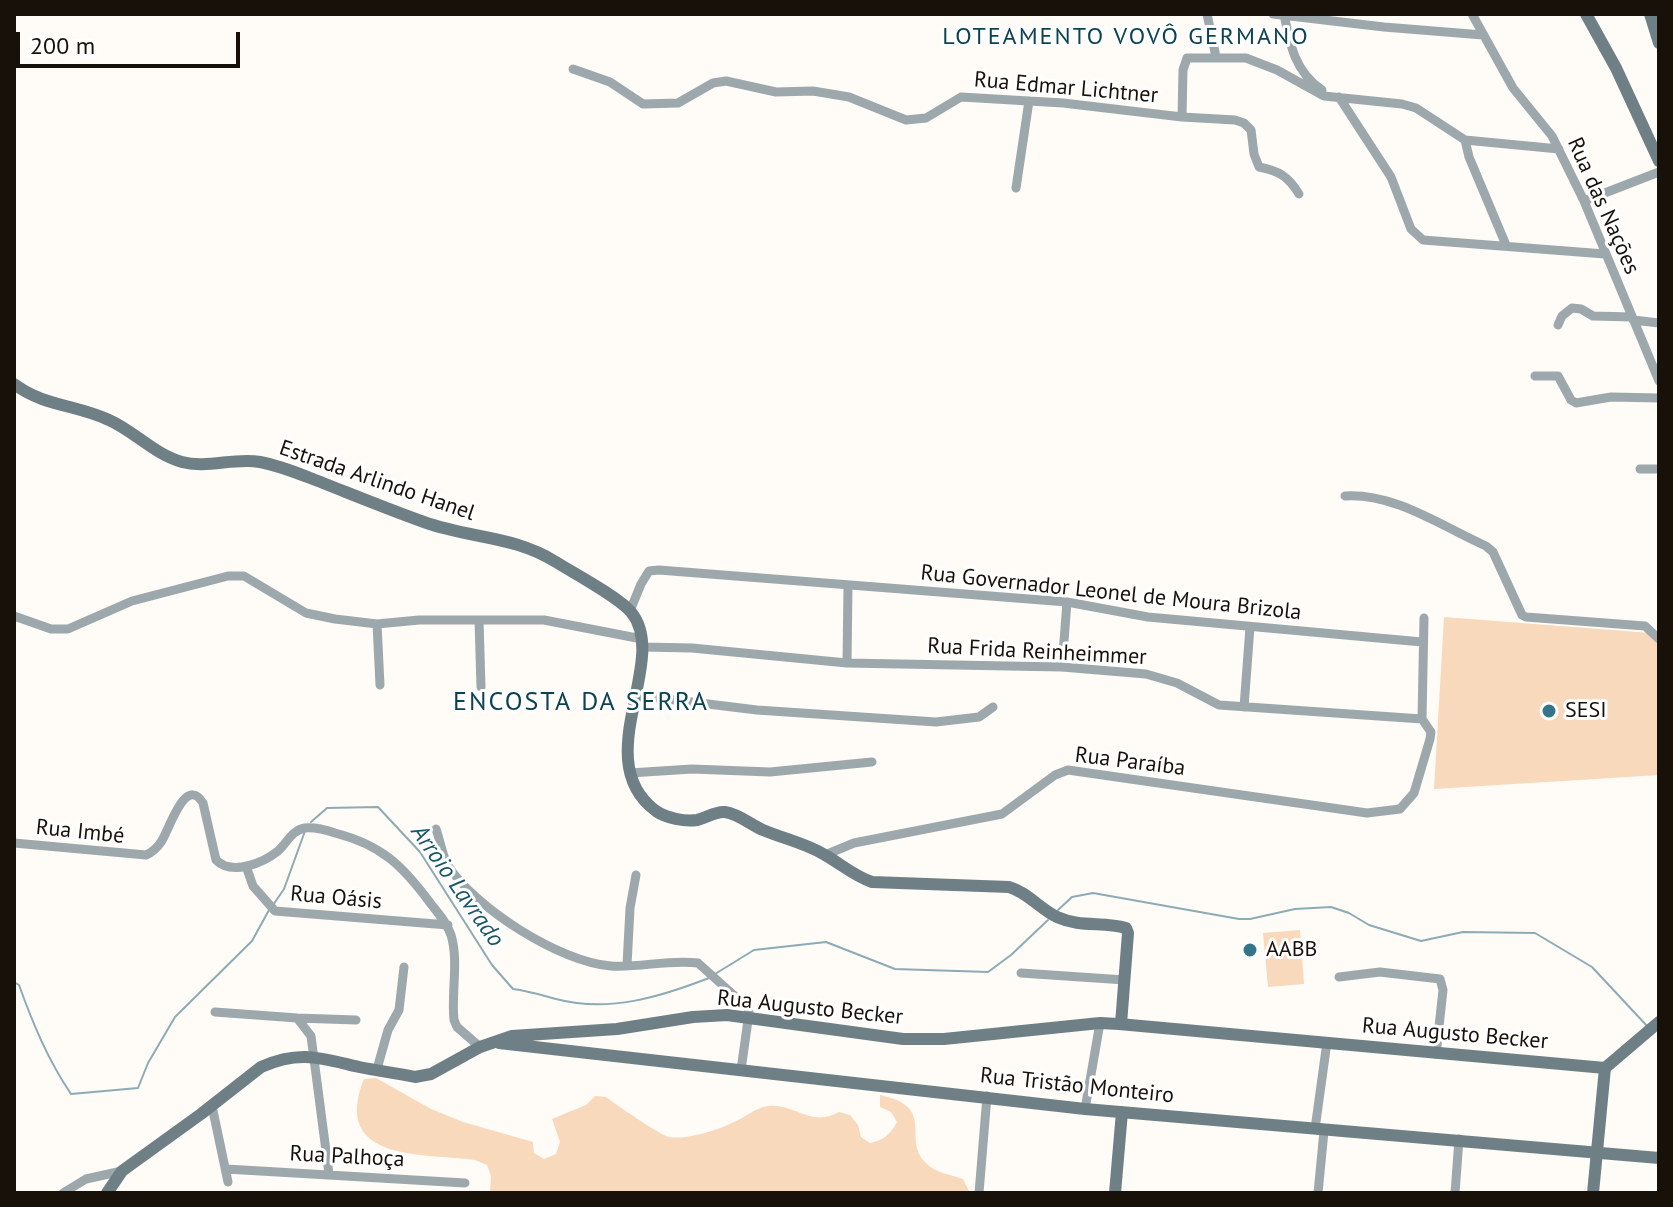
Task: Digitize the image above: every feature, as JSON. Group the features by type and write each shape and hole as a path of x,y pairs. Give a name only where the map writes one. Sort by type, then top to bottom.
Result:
{"street":[{"path":"1207,14 1216,57"},
{"path":"1273,14 1363,19 1483,35"},
{"path":"1284,14 1301,71 1312,83 1336,97 1391,177 1411,229 1423,240 1605,254"},
{"name":"Rua das Nações","path":"1472,14 1513,88 1559,149 1659,381"},
{"path":"1586,14 1616,68 1659,161"},
{"path":"1650,14 1659,43"},
{"path":"1182,117 1183,70 1187,58 1246,58 1263,63 1305,88 1336,97 1416,108 1465,140 1559,149"},
{"name":"Rua Edmar Lichtner","path":"573,69 610,82 643,104 678,103 713,83 726,81 776,92 813,91 849,97 906,120 926,118 961,97 1244,123 1251,130 1259,167 1277,171 1289,178 1299,194"},
{"path":"1016,188 1029,101"},
{"path":"1465,140 1469,157 1506,245"},
{"path":"1584,201 1659,172"},
{"path":"1558,325 1562,316 1572,308 1593,316 1659,323"},
{"path":"1535,376 1558,376 1571,400 1576,403 1611,397 1659,398"},
{"name":"Estrada Arlindo Hanel","path":"14,384 30,396 110,420 148,445 184,463 256,461 286,468 427,523 530,548 630,611"},
{"path":"1640,469 1659,469"},
{"path":"1345,496 1375,496 1426,516 1486,546 1501,566 1522,615 1526,617 1645,626 1659,639"},
{"name":"Rua Governador Leonel de Moura Brizola","path":"630,611 649,571 1067,602 1148,617 1422,642"},
{"name":"Rua Frida Reinheimmer","path":"14,616 51,629 68,629 132,601 228,576 244,576 306,613 377,624 544,620 642,643 847,663 1062,667 1162,677 1219,705 1422,719"},
{"path":"847,663 848,586"},
{"path":"1062,667 1067,602"},
{"path":"630,611 639,624 642,643 627,751 630,773 642,795 657,811 696,820 725,812 825,855 858,877 872,882 1009,887 1017,889 1050,913 1083,925 1126,928 1121,1024"},
{"path":"1422,719 1424,618"},
{"path":"479,620 481,687"},
{"path":"377,624 380,685"},
{"path":"1244,707 1250,627"},
{"path":"634,695 757,710 936,722 979,717 993,707"},
{"name":"Rua Paraíba","path":"825,855 854,843 1002,814 1055,775 1068,770 1367,813 1400,809 1414,793 1430,739 1431,732 1422,719"},
{"path":"630,773 692,769 770,772 872,762"},
{"name":"Rua Imbé","path":"14,843 146,855 162,841 179,803 185,797 194,795 203,803 216,860 220,865 229,867 246,866"},
{"path":"246,866 274,854 296,830 309,828 345,835 386,853 412,878 448,925 452,939 454,1020 457,1027 486,1045"},
{"path":"436,829 447,863 469,891 492,913 552,947 586,961 611,966 698,963 748,1008 741,1070"},
{"name":"Rua Oásis","path":"246,866 251,882 271,907 448,925"},
{"path":"627,965 630,908 636,875"},
{"path":"377,1069 388,1030 399,1010 404,967"},
{"path":"1339,977 1380,972 1440,979 1443,990 1436,1054"},
{"path":"1021,973 1125,980"},
{"path":"215,1012 356,1020"},
{"name":"Rua Augusto Becker","path":"63,1193 86,1179 122,1171 261,1067 294,1056 313,1056 415,1077 431,1074 486,1045 512,1036 617,1029 693,1017 727,1015 903,1039 944,1039 1100,1023 1121,1024 1605,1068"},
{"path":"297,1018 311,1036 329,1174"},
{"path":"1593,1193 1605,1068 1659,1022"},
{"path":"1085,1109 1100,1023"},
{"path":"1318,1193 1319,1130 1327,1042"},
{"name":"Rua Tristão Monteiro","path":"486,1045 987,1096 1085,1109 1659,1158"},
{"path":"979,1193 987,1096"},
{"path":"212,1106 228,1182"},
{"path":"1115,1193 1122,1112"},
{"path":"1455,1193 1459,1139"},
{"name":"Rua Palhoça","path":"226,1169 465,1183"},
{"path":"107,1193 122,1171"}],"shaded area":[{"name":"SESI","path":"1444,617 1651,633 1659,646 1659,775 1434,789"},
{"path":"1300,930 1304,984 1268,987 1263,933"},
{"path":"376,1078 431,1109 463,1122 533,1142 534,1153 544,1159 556,1154 560,1142 552,1119 586,1105 595,1096 606,1097 669,1137 702,1134 759,1109 778,1106 819,1117 839,1112 850,1115 858,1125 861,1137 870,1143 886,1136 897,1122 891,1112 880,1107 880,1095 908,1107 915,1124 918,1152 924,1161 937,1171 963,1179 970,1193 490,1193 491,1176 487,1165 475,1160 409,1153 371,1140 360,1126 357,1106 364,1079"}],"waterway":[{"name":"Arroio Lavrado","path":"311,822 327,808 378,807 420,852 492,965 513,989 576,1003 615,1004 653,997 709,978"},
{"name":"Arroio Lavrado","path":"273,905 284,889 305,831"},
{"path":"1058,910 1072,897 1093,893 1239,919 1295,909 1331,907 1369,925 1421,941 1463,932 1535,933 1592,967 1648,1027"},
{"name":"Arroio Lavrado","path":"14,982 19,985 42,1041 71,1094 138,1088 148,1063 175,1017 252,941 269,910"},
{"name":"Arroio Lavrado","path":"715,974 754,950 826,942 895,969 988,972 1048,920"}],"place":[{"name":"SESI","path":"1549,711"},
{"name":"AABB","path":"1250,950"}],"district":[{"name":"LOTEAMENTO VOVÔ GERMANO","path":"1126,37"},
{"name":"ENCOSTA DA SERRA","path":"581,703"}]}
